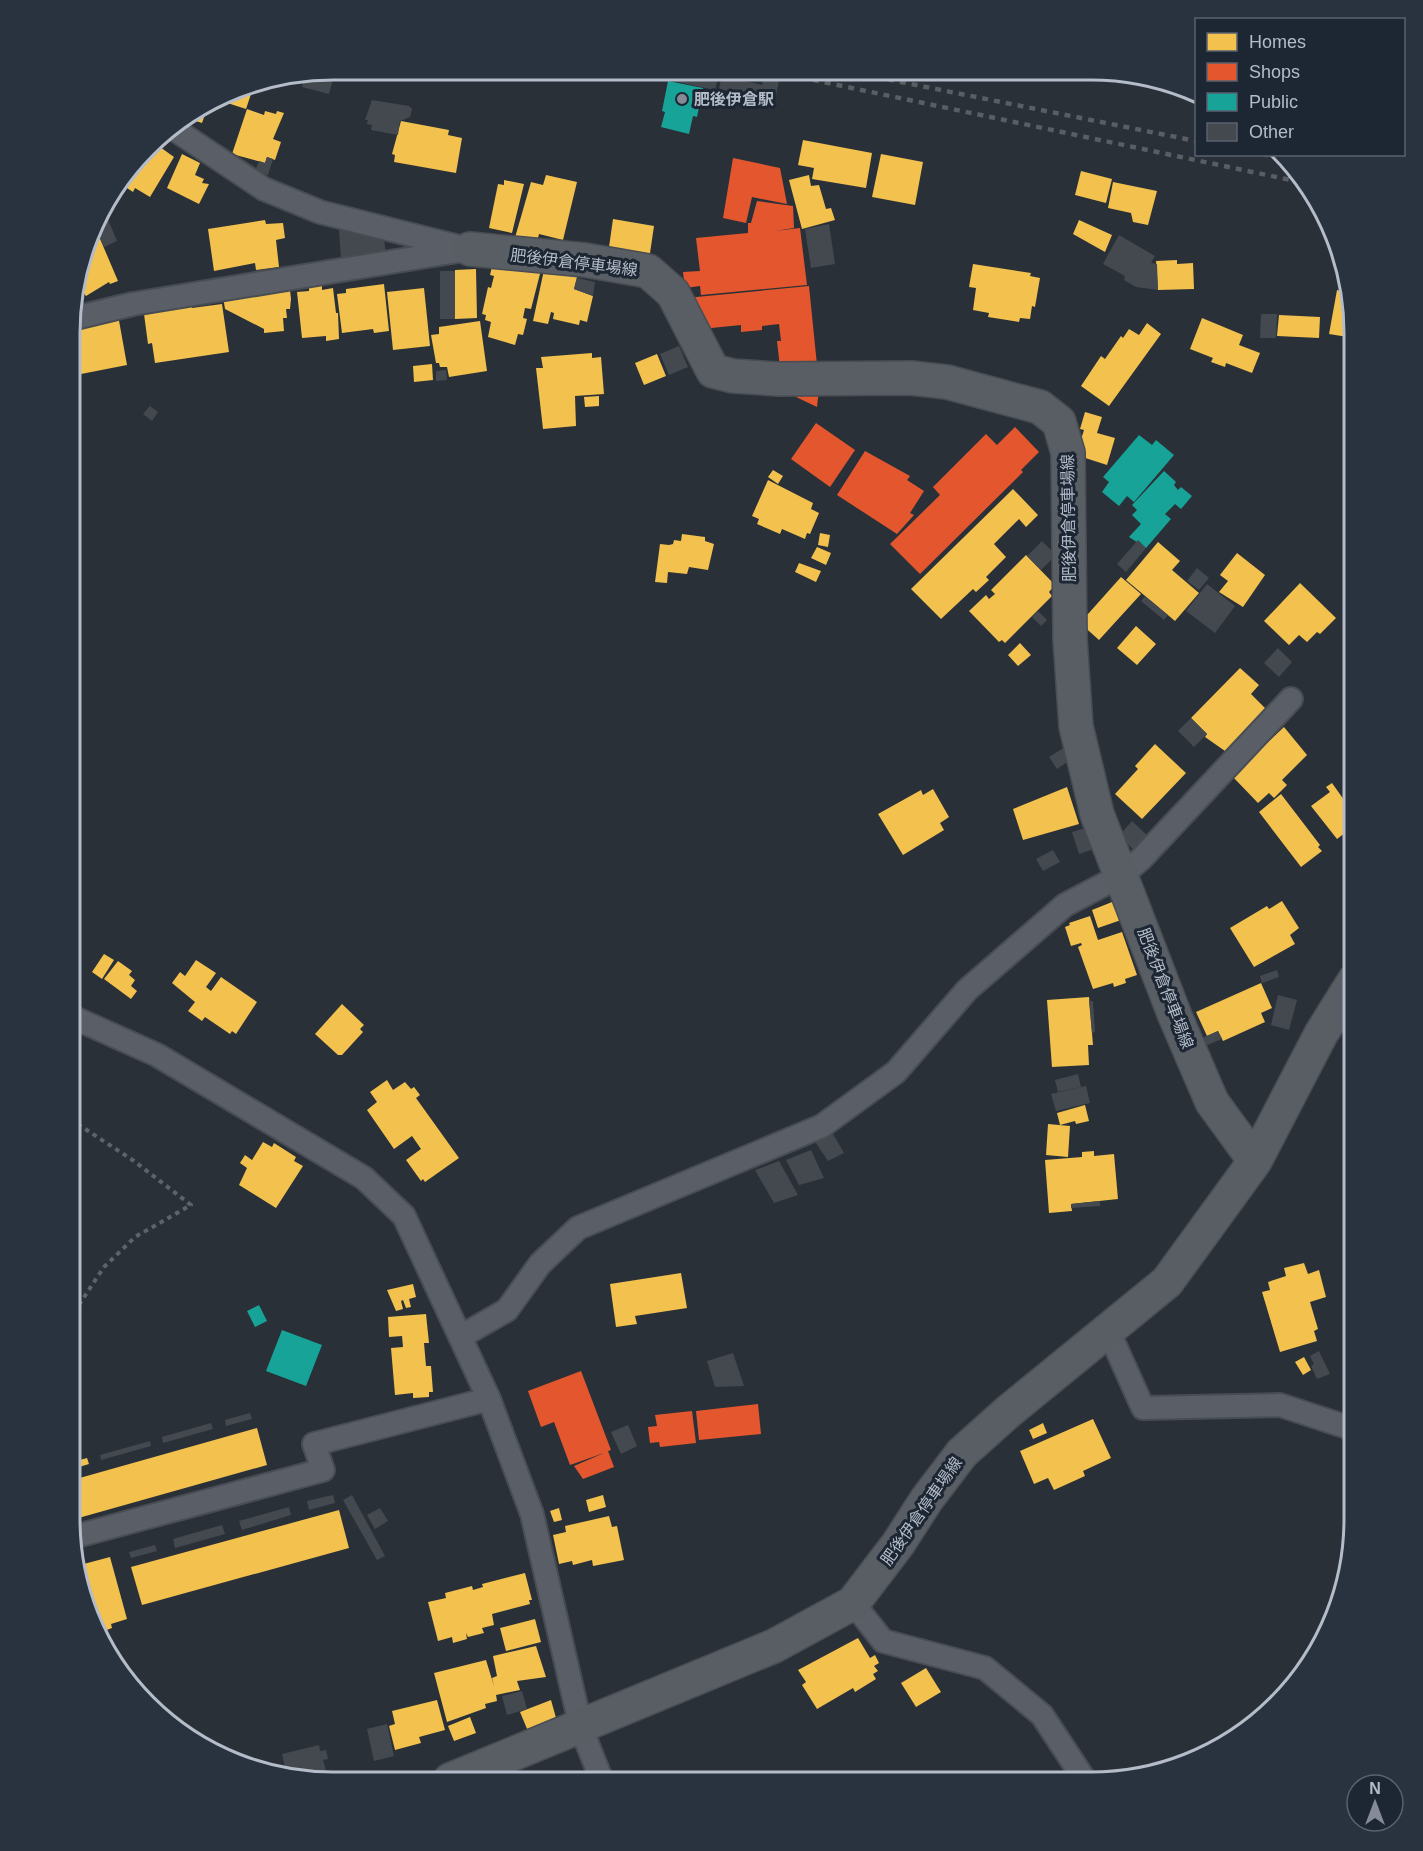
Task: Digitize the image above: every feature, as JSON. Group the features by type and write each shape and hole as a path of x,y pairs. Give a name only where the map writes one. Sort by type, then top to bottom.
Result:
{"main road":[{"name":"肥後伊倉停車場線","path":"470,249 585,260 648,271 673,293 713,371 734,376 778,379 911,378 947,382 1040,407 1059,423 1068,453 1070,639 1076,726 1097,814 1175,1016 1212,1102 1255,1161 1167,1282 962,1453 853,1603 774,1646 581,1728 470,1772"},
{"path":"1255,1161 1321,1034 1344,997"}],"street":[{"path":"178,132 264,189 320,212 470,249"},
{"path":"80,317 133,304 470,249"},
{"path":"460,1337 507,1310 540,1264 578,1228 822,1126 896,1072 967,990 1065,905 1122,875 1141,859 1291,699"},
{"path":"80,1020 157,1055 364,1178 404,1216 489,1399 532,1514 581,1728 598,1772"},
{"path":"1108,1330 1143,1408 1280,1405 1344,1426"},
{"path":"80,1535 323,1470 314,1444 489,1399"},
{"path":"853,1603 883,1641 985,1668 1042,1715 1079,1772"}],"path":[{"path":"80,1126 134,1161 191,1204 127,1244 104,1267 80,1303"}],"building: Homes":[{"path":"251,93 246,109 227,103"},
{"path":"247,109 264,115 265,111 276,114 277,111 284,113 273,139 281,142 275,160 267,157 265,163 232,154"},
{"path":"205,113 202,123 194,120"},
{"path":"401,121 449,130 448,135 462,138 456,173 394,162 395,155 392,154"},
{"path":"803,140 872,153 866,188 812,179 814,168 798,165"},
{"path":"161,147 174,157 150,197 135,188 133,192 126,187"},
{"path":"182,154 200,163 195,175 204,179 202,183 209,184 199,204 167,188"},
{"path":"881,154 923,162 915,205 872,197"},
{"path":"1081,171 1112,179 1106,203 1075,195"},
{"path":"546,175 577,182 563,240 539,234 536,246 514,241 531,182 543,185"},
{"path":"809,175 811,186 819,185 826,209 831,208 835,220 802,229 789,180"},
{"path":"504,180 524,184 512,233 489,228 498,184 504,185"},
{"path":"1113,182 1157,191 1148,225 1133,222 1131,213 1108,208"},
{"path":"613,219 654,226 649,260 608,254"},
{"path":"265,220 266,224 283,223 285,238 276,240 279,267 256,270 255,263 214,271 208,229"},
{"path":"1079,220 1112,235 1105,252 1073,234"},
{"path":"99,236 118,281 110,284 109,282 86,296 83,292 84,283"},
{"path":"494,258 541,270 531,309 525,308 523,318 527,319 523,335 518,334 515,345 488,337 491,322 485,320 486,315 482,314 488,287 491,288 494,276 490,275"},
{"path":"1177,260 1177,264 1193,263 1194,289 1158,290 1156,261"},
{"path":"973,264 1031,273 1030,276 1040,278 1035,307 1032,306 1030,319 1020,318 1019,322 988,317 989,313 973,310 976,288 969,287"},
{"path":"476,269 477,318 455,319 455,270"},
{"path":"544,270 577,277 574,289 593,296 587,322 580,320 579,325 553,319 554,313 551,312 548,324 533,321"},
{"path":"322,284 322,290 333,288 336,313 338,313 339,339 326,341 326,336 302,338 297,292 309,291 309,286"},
{"path":"384,284 389,331 374,333 373,329 342,333 337,294 346,293 346,289"},
{"path":"424,288 430,346 393,350 387,292"},
{"path":"290,290 291,299 290,309 286,309 287,318 283,318 284,331 264,333 264,329 225,309 223,297"},
{"path":"1337,290 1340,291 1344,336 1329,334"},
{"path":"192,304 192,308 222,304 229,352 155,363 152,343 148,344 144,314 152,313 152,309"},
{"path":"118,315 127,365 80,374 80,326"},
{"path":"1279,315 1320,317 1319,338 1277,336"},
{"path":"1202,318 1243,335 1239,345 1260,353 1252,373 1226,363 1225,367 1211,362 1213,358 1190,349"},
{"path":"480,321 487,371 449,377 447,367 440,367 439,363 436,363 431,335 439,334 439,327"},
{"path":"1147,323 1161,334 1109,406 1081,386 1101,356 1105,359 1121,336 1123,338 1129,329 1139,335"},
{"path":"592,353 592,358 601,357 604,394 575,396 576,426 543,429 536,368 543,368 541,357"},
{"path":"657,354 666,376 644,385 635,363"},
{"path":"432,364 433,380 414,382 413,366"},
{"path":"599,396 599,406 585,407 584,397"},
{"path":"1085,412 1102,417 1097,433 1115,438 1107,465 1076,455 1084,430 1080,429"},
{"path":"773,470 783,476 778,484 768,477"},
{"path":"768,480 813,503 811,509 819,513 810,534 807,533 805,539 782,529 780,534 757,524 759,519 752,516"},
{"path":"1013,489 1038,515 1026,527 1019,519 994,544 1006,557 986,577 989,580 976,592 973,589 941,619 911,589"},
{"path":"820,533 830,535 828,547 818,545"},
{"path":"682,534 705,537 705,541 714,544 708,570 689,567 687,574 668,572 667,583 655,582 660,544 669,545 673,544 674,540 681,541"},
{"path":"1158,542 1180,561 1172,570 1199,593 1175,621 1126,580"},
{"path":"817,547 831,553 826,565 811,558"},
{"path":"1237,553 1265,575 1243,607 1219,592 1228,581 1220,575"},
{"path":"1026,555 1055,585 1049,592 1052,596 1005,643 1002,640 999,642 969,611 986,595 989,599 995,594 991,590"},
{"path":"799,563 821,571 816,582 795,572"},
{"path":"1121,577 1141,594 1099,640 1080,623"},
{"path":"1300,583 1336,618 1320,634 1317,632 1307,642 1299,635 1289,645 1264,621"},
{"path":"1136,626 1156,644 1137,665 1117,648"},
{"path":"1020,643 1031,655 1018,666 1008,655"},
{"path":"1240,668 1259,685 1251,694 1266,709 1225,751 1205,737 1207,734 1191,718"},
{"path":"1284,727 1307,755 1282,780 1287,785 1274,798 1269,793 1258,803 1232,776"},
{"path":"1155,744 1186,773 1142,819 1115,794 1138,769 1135,766"},
{"path":"1332,783 1344,800 1344,834 1337,839 1311,806 1330,792 1326,787"},
{"path":"1067,787 1079,824 1023,840 1013,809"},
{"path":"933,789 949,817 940,823 944,830 903,855 878,814 921,790 923,795"},
{"path":"1281,794 1320,845 1318,847 1322,851 1301,867 1259,812"},
{"path":"1117,900 1124,919 1098,928 1092,910"},
{"path":"1282,901 1299,928 1290,935 1295,944 1254,967 1230,928 1267,906 1269,909"},
{"path":"1090,916 1098,940 1122,932 1137,975 1125,979 1126,983 1114,987 1113,983 1093,989 1078,947 1082,945 1081,943 1071,946 1065,927 1070,925 1069,923"},
{"path":"104,954 114,960 102,979 92,972"},
{"path":"196,960 216,973 206,987 211,991 221,977 257,1002 236,1034 232,1031 230,1034 205,1017 202,1021 188,1011 195,1002 172,983 180,972 185,976"},
{"path":"118,961 132,971 129,975 135,980 131,986 137,991 131,999 104,979"},
{"path":"1261,983 1272,1008 1261,1013 1265,1022 1223,1041 1218,1031 1207,1036 1196,1012"},
{"path":"1089,997 1093,1045 1088,1045 1089,1065 1052,1067 1047,1000"},
{"path":"342,1004 364,1025 360,1029 363,1032 342,1055 338,1055 315,1034"},
{"path":"387,1080 393,1090 405,1082 411,1089 414,1087 420,1095 416,1098 459,1158 425,1182 423,1179 421,1181 406,1160 421,1149 412,1136 394,1149 367,1110 377,1102 370,1092"},
{"path":"1085,1105 1089,1121 1076,1124 1075,1121 1060,1125 1057,1113"},
{"path":"1048,1124 1070,1126 1068,1157 1046,1155"},
{"path":"263,1142 272,1147 274,1143 296,1157 294,1161 303,1166 276,1208 239,1185 247,1168 240,1163 245,1155 252,1160"},
{"path":"1094,1151 1094,1156 1114,1154 1118,1199 1071,1204 1072,1211 1049,1213 1045,1160 1082,1157 1082,1152"},
{"path":"1304,1263 1308,1274 1319,1270 1326,1297 1310,1302 1318,1329 1314,1331 1317,1341 1280,1352 1262,1292 1270,1290 1268,1282 1286,1276 1284,1268"},
{"path":"681,1273 687,1308 635,1316 637,1324 616,1327 610,1284"},
{"path":"413,1284 416,1297 409,1299 411,1307 406,1308 403,1300 401,1301 403,1309 396,1311 387,1290"},
{"path":"426,1314 429,1343 424,1343 426,1366 431,1366 433,1392 429,1392 429,1397 413,1398 413,1393 395,1395 391,1348 403,1347 402,1336 389,1337 388,1317"},
{"path":"1304,1357 1311,1370 1303,1375 1295,1362"},
{"path":"1093,1419 1111,1458 1083,1471 1085,1476 1054,1490 1048,1478 1034,1484 1020,1451"},
{"path":"1043,1423 1047,1433 1033,1439 1029,1430"},
{"path":"257,1428 267,1465 80,1518 80,1478"},
{"path":"87,1458 89,1464 80,1467 80,1460"},
{"path":"603,1495 606,1507 589,1512 586,1500"},
{"path":"559,1508 562,1520 554,1522 550,1511"},
{"path":"339,1510 349,1548 142,1605 131,1567"},
{"path":"609,1516 612,1527 617,1526 624,1560 593,1566 592,1560 573,1565 572,1561 559,1564 553,1535 566,1532 565,1526"},
{"path":"110,1557 127,1619 111,1624 112,1628 106,1630 93,1600 84,1564"},
{"path":"525,1573 532,1600 529,1600 530,1604 492,1614 494,1625 482,1628 484,1633 468,1637 466,1633 467,1639 453,1643 452,1637 438,1641 428,1602 446,1598 445,1593 472,1586 473,1590 483,1587 482,1584"},
{"path":"535,1619 541,1642 506,1651 500,1628"},
{"path":"858,1638 870,1658 875,1655 879,1663 874,1666 878,1671 873,1674 876,1679 855,1692 853,1688 817,1709 802,1685 806,1682 798,1670"},
{"path":"536,1646 546,1677 517,1681 520,1690 496,1695 497,1701 485,1704 486,1708 447,1722 434,1673 486,1660 494,1686 492,1678 497,1676 493,1656"},
{"path":"926,1668 941,1692 916,1707 901,1683"},
{"path":"437,1700 445,1730 419,1737 421,1743 395,1750 389,1726 395,1724 392,1711"},
{"path":"551,1700 558,1725 530,1736 520,1712"},
{"path":"470,1717 476,1733 454,1741 448,1726"}],"building: Shops":[{"path":"733,158 780,168 787,204 752,197 746,223 723,218"},
{"path":"757,201 793,206 794,228 775,231 800,228 807,285 701,295 700,286 685,288 683,272 700,271 696,238 748,233 748,223 751,223"},
{"path":"809,286 817,365 780,367 777,341 781,341 779,324 762,326 762,330 741,332 741,325 701,329 686,298"},
{"path":"795,387 819,389 817,407 794,396"},
{"path":"816,423 855,450 830,487 791,459"},
{"path":"1015,427 1039,452 1021,470 1023,472 920,574 890,544 940,495 933,487 986,434 997,445"},
{"path":"865,451 910,476 907,480 924,491 910,513 914,515 897,534 837,495"},
{"path":"581,1371 611,1450 608,1451 614,1467 583,1479 574,1466 604,1453 570,1465 554,1422 541,1427 528,1391"},
{"path":"758,1404 761,1434 699,1440 696,1411"},
{"path":"692,1411 696,1443 660,1447 659,1442 650,1443 648,1427 657,1426 655,1415"}],"building: Public":[{"name":"肥後伊倉駅","path":"668,81 703,88 697,117 693,116 689,134 661,127"},
{"path":"1139,435 1152,445 1156,440 1174,455 1134,502 1127,496 1119,506 1102,492 1109,482 1103,477"},
{"path":"1164,471 1176,482 1174,485 1178,490 1181,487 1192,496 1181,509 1175,504 1165,514 1171,519 1146,548 1129,537 1141,524 1132,515 1137,510 1132,505"},
{"path":"259,1305 267,1321 255,1327 247,1311"},
{"path":"282,1330 322,1345 306,1386 266,1371"}],"building: Other":[{"path":"333,80 329,94 302,87 303,81"},
{"path":"673,80 717,80 715,90"},
{"path":"721,80 742,80 762,85 763,80 779,80 775,101 719,89"},
{"path":"372,100 409,106 412,109 410,117 400,121 398,135 371,130 372,125 367,124 368,120 365,120"},
{"path":"267,157 273,159 268,175 255,171 259,161 265,163"},
{"path":"107,218 117,241 104,247 99,236"},
{"path":"829,224 835,264 811,268 805,229"},
{"path":"367,227 383,231 386,254 341,259 339,230"},
{"path":"1119,235 1155,256 1151,263 1157,264 1158,290 1136,287 1124,280 1125,276 1103,264"},
{"path":"440,271 455,271 455,319 440,319"},
{"path":"577,278 595,282 593,296 574,289"},
{"path":"1261,314 1277,314 1276,338 1260,338"},
{"path":"679,346 688,367 669,375 660,354"},
{"path":"446,370 447,380 436,381 436,371"},
{"path":"150,406 158,412 152,421 143,414"},
{"path":"1138,540 1146,548 1126,572 1117,564"},
{"path":"1042,541 1056,555 1041,570 1027,556"},
{"path":"1197,568 1209,578 1199,590 1187,581"},
{"path":"1207,584 1235,606 1215,633 1186,611"},
{"path":"1145,596 1168,615 1164,620 1141,601"},
{"path":"1038,611 1047,620 1041,626 1032,617"},
{"path":"1278,648 1292,662 1279,677 1264,663"},
{"path":"1191,718 1207,734 1194,747 1178,731"},
{"path":"1065,747 1073,758 1057,769 1049,757"},
{"path":"1132,821 1148,836 1135,851 1119,836"},
{"path":"1093,826 1100,847 1079,854 1072,832"},
{"path":"1053,850 1060,862 1043,871 1036,859"},
{"path":"1277,970 1279,977 1262,983 1260,976"},
{"path":"1278,995 1297,1000 1289,1030 1271,1025"},
{"path":"1089,1001 1093,1001 1095,1032 1092,1033"},
{"path":"1218,1031 1222,1039 1205,1046 1202,1038"},
{"path":"1078,1074 1081,1087 1058,1092 1055,1080"},
{"path":"1086,1086 1090,1103 1056,1111 1051,1094"},
{"path":"833,1134 844,1153 828,1161 814,1140"},
{"path":"811,1150 824,1178 799,1185 786,1160"},
{"path":"779,1161 798,1195 774,1203 755,1170"},
{"path":"1100,1201 1100,1206 1071,1208 1071,1204"},
{"path":"1319,1351 1330,1374 1317,1379 1311,1366 1314,1364 1310,1356"},
{"path":"733,1353 744,1386 715,1387 707,1361"},
{"path":"250,1413 252,1419 226,1426 225,1420"},
{"path":"211,1423 213,1429 163,1443 162,1437"},
{"path":"628,1425 637,1446 621,1454 611,1432"},
{"path":"150,1441 151,1446 101,1460 100,1455"},
{"path":"333,1495 335,1503 309,1510 307,1501"},
{"path":"352,1495 385,1556 377,1560 343,1500"},
{"path":"289,1507 291,1515 242,1530 239,1521"},
{"path":"380,1508 388,1521 375,1529 367,1515"},
{"path":"222,1525 225,1534 175,1548 173,1539"},
{"path":"155,1545 157,1551 131,1558 129,1552"},
{"path":"522,1691 527,1709 507,1715 502,1696"},
{"path":"387,1724 394,1756 374,1761 367,1729"},
{"path":"319,1745 320,1751 326,1750 328,1759 323,1760 326,1772 285,1767 282,1754"}],"railway":[{"path":"814,80 1293,180"},
{"path":"891,80 1195,141"}],"place":[{"name":"肥後伊倉駅","path":"682,99"}]}
